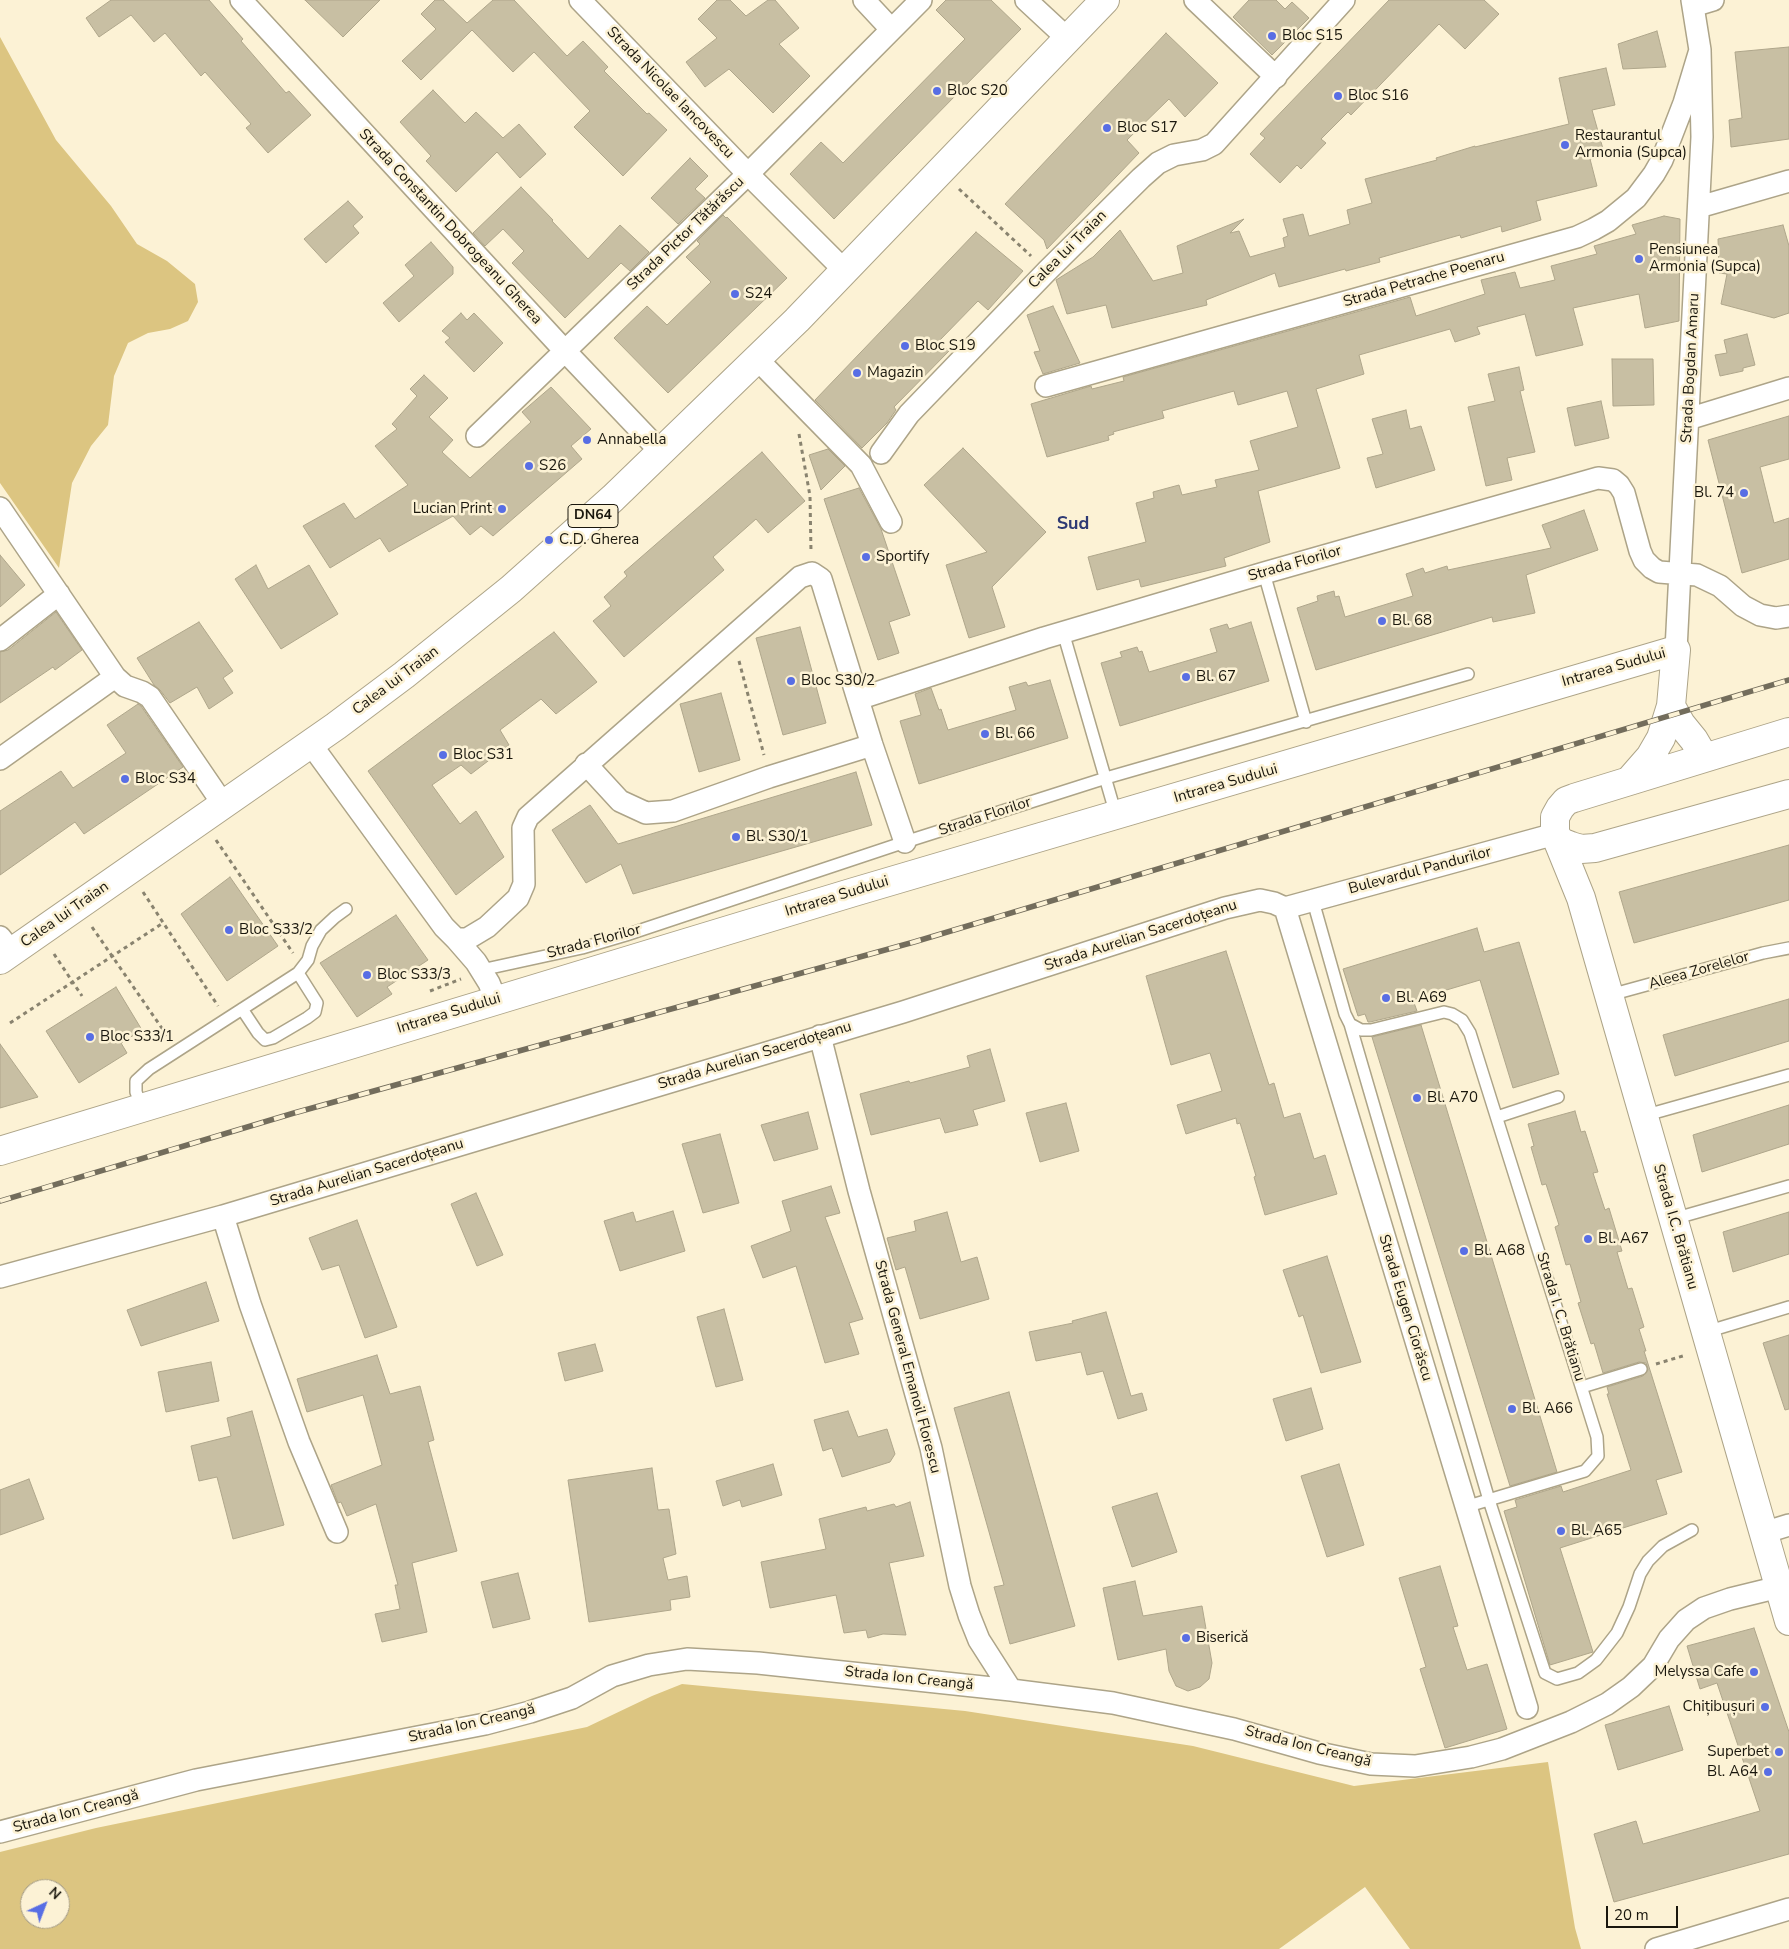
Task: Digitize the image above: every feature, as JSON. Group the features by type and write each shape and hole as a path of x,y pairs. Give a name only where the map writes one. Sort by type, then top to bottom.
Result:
{"street":[{"name":"Strada Constantin Dobrogeanu Gherea","path":"241,0 565,351 661,452"},
{"name":"Strada Nicolae Iancovescu","path":"580,0 748,174 844,270"},
{"path":"864,0 891,29"},
{"name":"Strada Pictor Tătărăscu","path":"477,436 748,174 921,0"},
{"path":"1026,0 1068,39"},
{"name":"Calea lui Traian","path":"4,950 40,933 310,744 465,628 555,551 757,359 1105,0"},
{"path":"1195,0 1276,77"},
{"name":"Calea lui Traian","path":"880,453 909,414 1047,271 1141,178 1158,163 1174,155 1202,150 1214,144 1344,0"},
{"name":"Strada Bogdan Amaru","path":"1629,780 1650,758 1660,738 1671,706 1676,650 1699,207 1702,120 1699,2"},
{"name":"Strada Petrache Poenaru","path":"1046,386 1578,237 1594,230 1616,216 1636,198 1654,174 1662,160 1684,103 1700,50"},
{"path":"1699,207 1789,181"},
{"path":"757,359 861,465 892,522"},
{"path":"1688,419 1789,388"},
{"name":"Strada Florilor","path":"858,699 1062,632 1264,572 1598,478 1613,480 1624,493 1640,552 1644,560 1659,572 1680,573"},
{"path":"0,508 115,677 125,686 150,697 212,812"},
{"path":"456,939 467,939 487,927 518,898 524,884 523,828 528,817 800,577 812,573 821,579 872,744 905,842"},
{"path":"1680,573 1707,578 1720,586 1743,606 1760,614 1776,618 1789,616"},
{"path":"0,640 59,594"},
{"name":"Intrarea Sudului","path":"0,1151 496,1000 1676,650"},
{"path":"0,759 115,677"},
{"path":"1671,706 1704,757"},
{"path":"1789,732 1629,780 1566,802 1555,818 1555,834 1561,842 1571,846 1582,849 1595,848 1789,794"},
{"path":"310,744 444,927 481,970 496,1000"},
{"path":"586,764 620,801 646,813 672,811 872,744"},
{"name":"Bulevardul Pandurilor","path":"1285,908 1555,834"},
{"name":"Strada I.C. Brătianu","path":"1555,834 1581,898 1610,995 1643,1116 1789,1621"},
{"name":"Strada Aurelian Sacerdoțeanu","path":"0,1277 223,1216 903,1012 1225,908 1260,900 1285,908"},
{"name":"Strada Eugen Ciorăscu","path":"1285,908 1527,1708"},
{"name":"Strada General Emanoil Florescu","path":"820,1036 859,1191 931,1448 960,1586 979,1640 1011,1690"},
{"path":"223,1216 250,1304 299,1442 336,1532"},
{"path":"1763,1533 1789,1525"},
{"name":"Strada Ion Creangă","path":"0,1832 196,1780 485,1724 572,1698 612,1676 650,1665 687,1659 758,1662 1113,1703 1234,1729 1319,1753 1371,1764 1415,1766 1471,1757 1502,1749 1571,1722 1607,1704 1631,1687 1653,1666 1669,1640 1686,1620 1704,1608 1730,1599 1779,1588"},
{"path":"1656,1949 1789,1908"}],"lane":[{"path":"1264,572 1306,722"},
{"path":"1062,632 1116,815"},
{"name":"Strada Florilor","path":"481,970 582,948 626,935 905,842 1106,778 1468,674"},
{"path":"1313,901 1490,1500 1545,1673 1557,1679 1578,1673 1596,1660 1617,1633 1640,1574 1648,1561 1663,1546 1692,1530"},
{"path":"142,1108 136,1092 136,1081 149,1069 300,970 308,960 312,946 322,930 346,909"},
{"name":"Aleea Zorelelor","path":"1610,995 1762,953 1789,948"},
{"path":"242,1009 265,1040 273,1038 307,1018 315,1012 317,1003 300,970"},
{"name":"Strada I. C. Brătianu","path":"1350,1024 1361,1030 1371,1030 1444,1012 1462,1020 1470,1032 1597,1437 1598,1456 1585,1471 1465,1507"},
{"path":"1643,1116 1789,1075"},
{"path":"1497,1117 1558,1097"},
{"path":"1673,1219 1789,1186"},
{"path":"1708,1340 1789,1308"},
{"path":"1582,1387 1641,1369"}],"path":[{"path":"940,172 1047,271"},
{"path":"792,396 810,496 812,573"},
{"path":"733,636 769,777"},
{"path":"212,812 300,970"},
{"path":"129,870 226,1019"},
{"path":"78,906 177,1051"},
{"path":"10,1023 163,923"},
{"path":"40,933 82,996"},
{"path":"1641,1369 1708,1340"}],"shaded area":[{"path":"0,37 56,140 111,206 137,244 167,261 195,284 198,302 188,321 170,329 148,333 128,343 114,376 108,425 91,446 72,483 59,568 0,483"},
{"path":"682,1684 965,1711 1193,1746 1354,1786 1548,1762 1575,1928 1581,1949 1410,1949 1365,1887 1279,1949 0,1949 0,1852 96,1828 587,1727"}],"building":[{"path":"111,0 209,0 286,93 289,91 311,115 268,153 246,128 251,124 205,72 201,76 165,33 154,42 131,15 99,37 86,18"},
{"path":"305,0 380,0 343,37"},
{"path":"435,0 443,0 467,23 493,0 514,0 567,56 583,41 608,67 604,71 647,114 649,113 667,130 623,176 574,127 590,111 534,52 513,72 472,30 421,80 402,61 436,29 421,14"},
{"path":"717,0 730,0 746,16 768,0 775,0 799,28 779,44 810,76 773,113 729,69 705,87 686,62 717,38 698,19"},
{"name":"Bloc S20","path":"946,0 991,0 1021,29 834,219 790,174 821,142 843,163 965,39 936,10"},
{"name":"Bloc S15","path":"1249,0 1276,0 1285,9 1292,2 1309,18 1272,55 1233,17"},
{"name":"Bloc S16","path":"1389,0 1484,0 1499,14 1465,49 1439,24 1351,115 1348,112 1321,139 1326,143 1301,169 1297,165 1280,183 1250,154 1265,138 1260,134"},
{"path":"1657,31 1666,67 1623,69 1618,44"},
{"name":"Bloc S17","path":"1166,33 1218,83 1185,117 1169,99 1127,140 1139,153 1047,249 1044,240 1005,204"},
{"path":"1789,47 1789,139 1731,147 1729,120 1742,118 1735,52"},
{"path":"1606,68 1615,105 1592,110 1605,156 1590,159 1597,186 1536,201 1541,220 1502,232 1501,226 1461,238 1460,235 1379,258 1380,262 1346,271 1345,269 1279,287 1275,273 1206,300 1207,305 1112,328 1106,305 1067,314 1056,280 1093,257 1120,230 1153,281 1183,273 1177,246 1244,219 1230,233 1239,231 1250,257 1285,247 1283,238 1288,236 1283,219 1303,214 1309,236 1350,224 1347,210 1372,203 1365,179 1437,160 1436,158 1475,146 1569,124 1559,78"},
{"path":"433,90 465,123 476,112 503,138 519,124 546,154 520,178 497,152 456,192 426,161 431,156 400,122"},
{"path":"690,158 708,176 695,189 705,198 678,224 651,198"},
{"path":"521,187 588,259 620,225 649,252 630,271 621,263 565,318 512,263 524,251 503,229 485,246 473,233"},
{"path":"348,201 363,217 353,226 359,233 326,263 304,239"},
{"name":"S24","path":"723,215 787,278 668,393 614,338 647,306 667,325 711,282 686,257 700,244 697,241"},
{"path":"1664,216 1680,219 1679,321 1645,328 1639,294 1573,308 1583,345 1536,356 1525,314 1477,327 1480,334 1455,342 1450,329 1359,355 1364,374 1316,389 1340,468 1258,491 1270,542 1224,558 1226,566 1141,587 1139,579 1097,590 1088,557 1146,542 1136,503 1154,498 1153,492 1179,485 1182,495 1217,487 1215,480 1259,470 1250,441 1298,427 1287,391 1238,405 1234,391 1162,411 1164,418 1113,432 1114,434 1108,436 1109,440 1047,457 1031,404 1091,386 1092,389 1124,381 1123,377 1410,297 1416,316 1485,294 1481,280 1515,272 1520,288 1555,280 1551,266 1597,254 1594,246 1636,234 1632,225"},
{"path":"1783,225 1789,246 1789,313 1774,318 1721,304 1727,274 1719,273 1718,239"},
{"name":"Bloc S19","path":"976,232 1023,271 988,310 978,301 939,341 949,351 894,407 896,410 887,423 862,448 815,400"},
{"path":"431,242 453,267 453,274 399,322 383,303 414,276 405,265"},
{"path":"1053,306 1080,363 1043,374 1034,352 1040,351 1027,315"},
{"path":"461,313 467,320 474,313 503,343 474,372 445,342 450,338 442,331"},
{"path":"1747,334 1755,365 1743,368 1743,371 1720,376 1715,355 1727,353 1724,340"},
{"path":"1612,359 1653,359 1654,405 1613,406"},
{"path":"1519,367 1524,390 1520,391 1535,452 1507,458 1512,480 1486,486 1468,407 1495,401 1488,374"},
{"path":"424,375 448,398 429,417 453,440 442,452 470,478 531,422 522,412 551,387 591,429 571,446 582,459 493,536 481,526 470,535 453,516 389,552 380,538 330,568 303,526 344,503 355,519 408,485 375,446 397,429 392,424 417,396 410,389"},
{"path":"1601,401 1609,438 1575,446 1567,408"},
{"path":"1406,410 1410,429 1421,426 1435,470 1376,488 1367,458 1383,454 1372,419"},
{"name":"Bl. 74","path":"1789,416 1789,459 1760,467 1774,523 1789,518 1789,559 1742,573 1708,440"},
{"path":"963,448 1046,532 992,587 1005,627 969,638 946,565 987,552 924,485"},
{"path":"828,449 845,466 821,490 809,455"},
{"path":"762,452 805,501 768,533 756,519 713,557 724,570 624,657 593,621 611,606 604,597 627,576 624,572"},
{"path":"859,488 881,529 910,615 889,622 899,653 878,660 824,499"},
{"path":"1584,510 1598,550 1526,575 1535,613 1493,622 1492,617 1316,670 1297,608 1318,601 1317,596 1334,591 1335,597 1339,596 1345,617 1413,596 1406,574 1423,568 1425,573 1447,566 1448,570 1551,548 1542,525"},
{"path":"0,555 25,585 0,607"},
{"path":"256,565 268,589 309,565 338,614 281,649 235,579"},
{"path":"56,612 82,650 55,670 53,667 0,703 0,652 8,650"},
{"path":"199,622 233,671 223,678 233,693 209,709 197,687 170,703 154,685 137,658"},
{"name":"Bl. 67","path":"1251,622 1269,681 1120,726 1101,663 1122,657 1120,652 1137,647 1139,652 1142,651 1149,672 1217,652 1210,629 1227,624 1229,629"},
{"name":"Bloc S30/2","path":"800,627 826,723 783,735 756,638"},
{"name":"Bloc S31","path":"554,632 597,682 556,714 541,699 500,730 509,745 471,774 461,765 432,785 460,824 476,811 504,857 456,895 368,771"},
{"name":"Bl. 66","path":"1050,680 1068,738 919,784 900,721 921,715 915,694 931,688 948,730 1016,710 1009,687 1026,682 1028,686"},
{"path":"721,693 740,760 699,772 680,704"},
{"name":"Bloc S34","path":"138,704 183,767 84,834 75,822 0,875 0,811 61,771 73,788 126,753 107,725"},
{"name":"Bl. S30/1","path":"856,772 872,825 633,894 621,864 586,883 552,830 590,805 618,844"},
{"path":"1789,845 1789,900 1634,943 1619,892"},
{"name":"Bloc S33/2","path":"230,877 278,946 227,981 181,914"},
{"name":"Bloc S33/3","path":"396,915 428,960 387,987 392,994 357,1017 320,963"},
{"name":"Bl. A69","path":"1477,928 1484,952 1519,942 1559,1074 1513,1088 1480,980 1413,1000 1417,1011 1370,1022 1368,1022 1365,1014 1358,1016 1343,969"},
{"path":"1226,951 1269,1085 1274,1083 1284,1118 1300,1113 1314,1159 1325,1155 1337,1194 1265,1215 1254,1177 1256,1176 1240,1123 1237,1124 1236,1118 1186,1134 1177,1105 1222,1091 1210,1053 1171,1065 1146,976"},
{"name":"Bloc S33/1","path":"116,987 142,1030 121,1043 127,1053 79,1083 46,1031"},
{"path":"1789,999 1789,1041 1675,1076 1663,1035"},
{"path":"1421,1025 1557,1472 1510,1486 1372,1037"},
{"path":"0,1044 38,1097 0,1108"},
{"path":"990,1049 1005,1101 973,1110 978,1125 945,1133 940,1118 871,1135 860,1094 970,1067 967,1056"},
{"path":"1066,1103 1079,1151 1040,1162 1026,1113"},
{"path":"1789,1105 1789,1144 1702,1172 1693,1135"},
{"path":"1575,1111 1581,1132 1585,1131 1598,1172 1593,1173 1605,1210 1609,1208 1622,1251 1617,1252 1628,1289 1632,1288 1644,1327 1639,1329 1646,1351 1644,1351 1682,1472 1656,1480 1667,1514 1560,1548 1593,1652 1550,1665 1504,1511 1517,1507 1515,1500 1561,1486 1563,1492 1631,1470 1607,1394 1609,1394 1607,1387 1643,1376 1648,1370 1646,1363 1639,1362 1603,1373 1594,1343 1591,1344 1578,1303 1581,1302 1570,1264 1566,1265 1555,1227 1559,1225 1546,1184 1542,1185 1531,1147 1534,1146 1528,1124"},
{"path":"808,1112 818,1149 774,1161 761,1125"},
{"path":"720,1134 739,1203 703,1213 682,1144"},
{"path":"831,1186 840,1213 825,1217 863,1319 849,1323 859,1354 825,1363 796,1266 763,1278 751,1246 791,1231 782,1201"},
{"path":"476,1193 503,1255 477,1266 451,1204"},
{"path":"673,1211 685,1251 620,1271 604,1221 633,1212 636,1222"},
{"path":"947,1212 961,1262 977,1257 989,1299 920,1319 905,1267 896,1270 887,1238 916,1231 914,1221"},
{"path":"1789,1212 1789,1254 1733,1272 1723,1232"},
{"path":"357,1220 397,1327 365,1338 339,1265 322,1270 309,1238"},
{"path":"1327,1256 1361,1362 1321,1373 1303,1315 1299,1317 1283,1270"},
{"path":"206,1282 219,1321 141,1346 127,1310"},
{"path":"724,1309 743,1380 716,1387 697,1317"},
{"path":"1106,1312 1131,1396 1142,1393 1147,1410 1118,1419 1103,1371 1087,1375 1081,1352 1036,1361 1029,1332 1073,1323 1072,1321"},
{"path":"1789,1335 1789,1409 1785,1410 1763,1343"},
{"path":"595,1344 603,1371 565,1381 558,1353"},
{"path":"377,1355 390,1394 420,1386 434,1440 428,1442 457,1551 412,1563 427,1632 382,1642 375,1614 400,1609 395,1585 398,1585 376,1504 347,1516 341,1502 338,1503 331,1485 382,1465 363,1395 307,1412 297,1379"},
{"path":"211,1362 219,1401 166,1412 158,1372"},
{"path":"1311,1388 1323,1429 1286,1441 1273,1399"},
{"path":"1009,1392 1075,1626 1010,1644 994,1587 1004,1585 954,1408"},
{"path":"252,1411 284,1525 233,1539 217,1477 199,1481 191,1446 231,1436 227,1418"},
{"path":"848,1411 858,1437 887,1429 895,1454 890,1462 842,1477 832,1448 823,1451 814,1420"},
{"path":"773,1464 782,1495 742,1507 740,1500 723,1506 716,1481"},
{"path":"1339,1464 1364,1545 1327,1557 1301,1476"},
{"path":"652,1468 658,1510 669,1509 676,1554 663,1558 668,1580 687,1576 690,1597 670,1600 671,1610 589,1622 568,1480"},
{"path":"29,1479 44,1519 0,1535 0,1490"},
{"path":"1157,1493 1177,1552 1132,1567 1112,1507"},
{"path":"910,1502 924,1556 889,1563 906,1635 883,1634 868,1638 866,1630 844,1633 836,1595 770,1608 761,1562 826,1549 819,1519 866,1507 867,1511 894,1504 896,1507"},
{"path":"1440,1566 1458,1626 1453,1627 1467,1670 1487,1664 1507,1729 1445,1748 1420,1669 1426,1667 1399,1578"},
{"path":"518,1573 530,1619 493,1628 481,1582"},
{"path":"1135,1581 1143,1616 1202,1606 1212,1663 1209,1679 1200,1687 1188,1691 1176,1686 1169,1671 1166,1649 1118,1660 1103,1588"},
{"name":"Bl. A64","path":"1754,1628 1789,1732 1789,1854 1614,1902 1594,1834 1636,1821 1643,1844 1760,1811 1717,1683 1700,1689 1687,1646"},
{"path":"1669,1706 1683,1750 1618,1770 1605,1725"}],"railway":[{"path":"0,1201 294,1113 914,942 1789,680"}],"place":[{"name":"Bloc S15","path":"1272,36"},
{"name":"Bloc S20","path":"937,91"},
{"name":"Bloc S16","path":"1338,96"},
{"name":"Bloc S17","path":"1107,128"},
{"name":"Restaurantul Armonia (Supca)","path":"1565,145"},
{"name":"Pensiunea Armonia (Supca)","path":"1639,259"},
{"name":"S24","path":"735,294"},
{"name":"Bloc S19","path":"905,346"},
{"name":"Magazin","path":"857,373"},
{"name":"Annabella","path":"587,440"},
{"name":"S26","path":"529,466"},
{"name":"Bl. 74","path":"1744,493"},
{"name":"Lucian Print","path":"502,509"},
{"name":"C.D. Gherea","path":"549,540"},
{"name":"Sportify","path":"866,557"},
{"name":"Bl. 68","path":"1382,621"},
{"name":"Bl. 67","path":"1186,677"},
{"name":"Bloc S30/2","path":"791,681"},
{"name":"Bl. 66","path":"985,734"},
{"name":"Bloc S31","path":"443,755"},
{"name":"Bloc S34","path":"125,779"},
{"name":"Bl. S30/1","path":"736,837"},
{"name":"Bloc S33/2","path":"229,930"},
{"name":"Bloc S33/3","path":"367,975"},
{"name":"Bl. A69","path":"1386,998"},
{"name":"Bloc S33/1","path":"90,1037"},
{"name":"Bl. A70","path":"1417,1098"},
{"name":"Bl. A67","path":"1588,1239"},
{"name":"Bl. A68","path":"1464,1251"},
{"name":"Bl. A66","path":"1512,1409"},
{"name":"Bl. A65","path":"1561,1531"},
{"name":"Biserică","path":"1186,1638"},
{"name":"Melyssa Cafe","path":"1754,1672"},
{"name":"Chițibușuri","path":"1765,1707"},
{"name":"Superbet","path":"1779,1752"},
{"name":"Bl. A64","path":"1768,1772"}],"district":[{"name":"Sud","path":"1073,525"}]}
